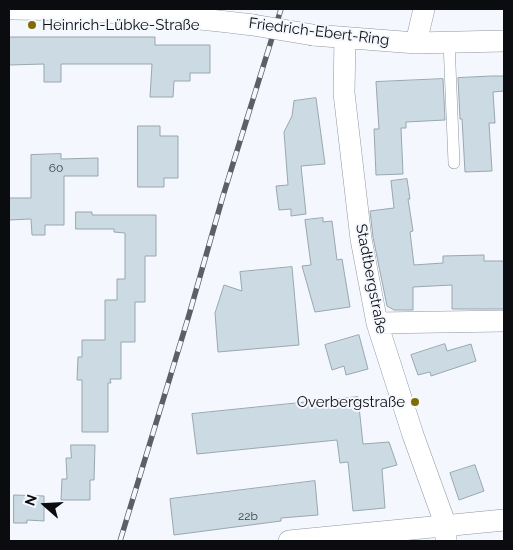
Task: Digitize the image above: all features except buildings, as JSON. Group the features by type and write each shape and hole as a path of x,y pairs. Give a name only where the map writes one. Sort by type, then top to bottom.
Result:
{"street":[{"name":"Friedrich-Ebert-Ring","path":"14,9 214,14 253,25 313,35 345,38 416,43 504,41"},
{"path":"416,43 424,9"},
{"name":"Stadtbergstraße","path":"345,38 344,93 362,239 377,323 446,534"},
{"path":"377,323 504,321"},
{"path":"289,541 446,534 504,520"}],"lane":[{"path":"449,42 454,163"}],"railway":[{"path":"120,541 281,9"}],"place":[{"name":"Heinrich-Lübke-Straße","path":"32,25"},
{"name":"Overbergstraße","path":"415,402"}]}
